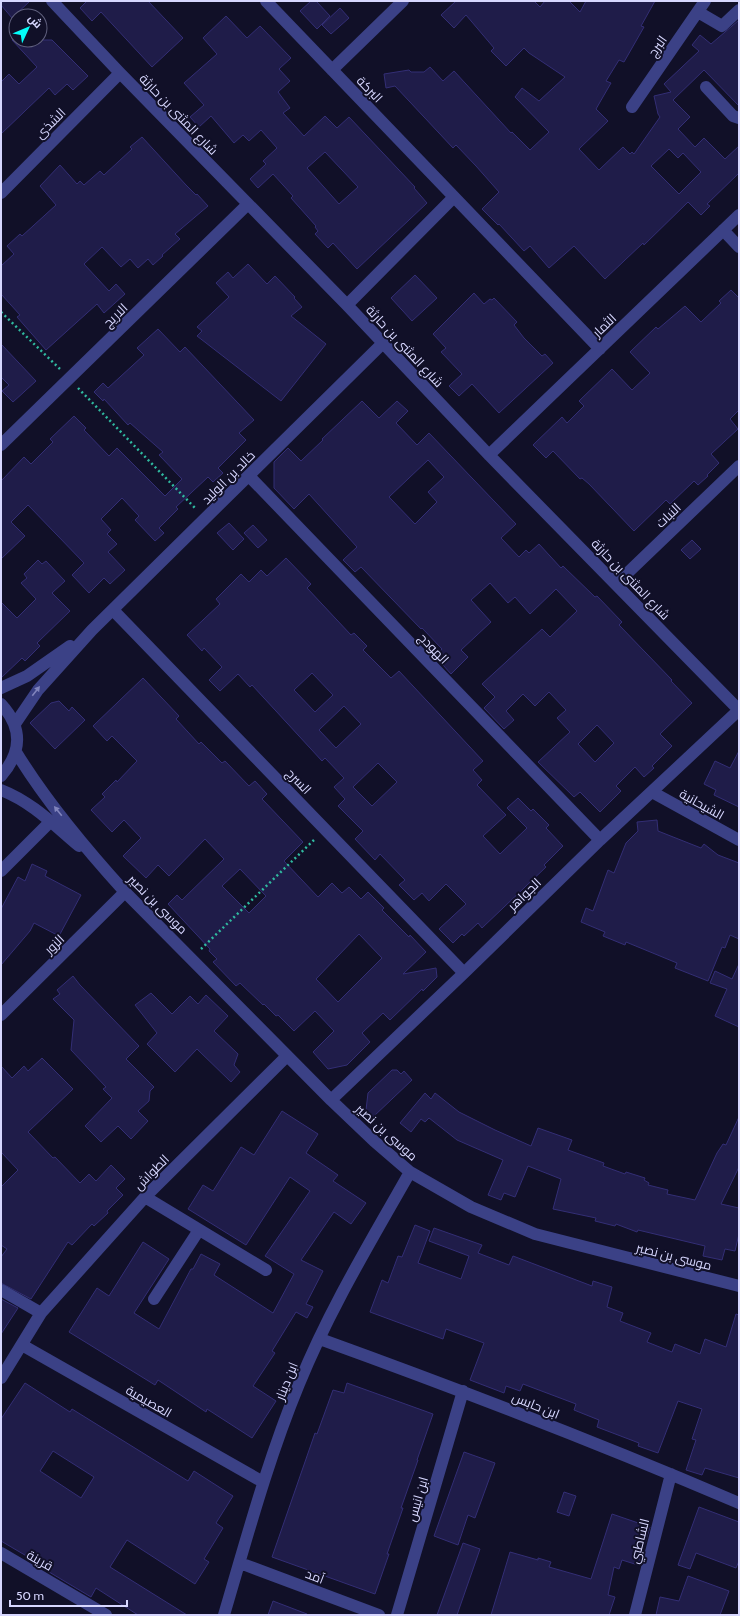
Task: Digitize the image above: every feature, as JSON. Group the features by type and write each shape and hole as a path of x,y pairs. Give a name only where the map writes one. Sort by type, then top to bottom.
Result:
{"street":[{"name":"شارع المثنى بن حارثة","path":"52,1 248,205 347,305 489,455 739,710"},
{"name":"البركة","path":"266,1 600,348"},
{"path":"332,70 404,1"},
{"name":"البرج","path":"632,107 705,1"},
{"path":"698,12 722,26 739,10"},
{"name":"الشذى","path":"1,193 120,73"},
{"path":"706,87 733,116 739,118"},
{"path":"347,305 454,197"},
{"name":"الاريج","path":"1,445 248,205"},
{"name":"الثمار","path":"489,455 739,215"},
{"path":"723,230 739,247"},
{"name":"خالد بن الوليد","path":"15,724 38,690 92,630 383,343"},
{"name":"النبات","path":"616,584 739,466"},
{"name":"الهودج","path":"249,476 600,840"},
{"name":"السرج","path":"113,610 464,973"},
{"name":"خالد بن الوليد","path":"1,688 20,680 35,671 92,630"},
{"path":"1,704 9,713 15,724 18,738 16,752 10,766 1,776"},
{"name":"الجواهر","path":"331,1100 600,840 739,710"},
{"name":"موسى بن نصير","path":"16,752 34,780 100,864 125,892 331,1100 374,1141 410,1172 471,1207 535,1234 739,1286"},
{"name":"موسى بن نصير","path":"1,790 32,806 100,864"},
{"name":"الشيحانية","path":"652,792 739,840"},
{"path":"1,871 50,822"},
{"name":"الزور","path":"1,1015 125,892"},
{"name":"الطواش","path":"1,1378 41,1313 145,1197 287,1056"},
{"name":"ابن دينار","path":"224,1615 263,1482 299,1384 360,1261 410,1172"},
{"path":"145,1197 266,1270"},
{"path":"154,1299 199,1230"},
{"path":"1,1290 41,1313"},
{"name":"ابن حابس","path":"320,1339 463,1391 671,1474 739,1503"},
{"name":"العصيمية","path":"22,1345 263,1482"},
{"name":"ابن انيس","path":"397,1615 463,1391"},
{"name":"الشاطبي","path":"635,1615 671,1474"},
{"name":"قرينة","path":"1,1553 106,1615"},
{"name":"آمد","path":"240,1562 379,1615"}],"path":[{"path":"1,312 70,378 206,519"},
{"path":"192,958 325,828"}],"building":[{"path":"1,1 30,1 23,8 8,8 8,13 1,5"},
{"path":"87,1 148,1 183,38 152,67 101,12 92,21 80,8"},
{"path":"311,1 316,1 330,16 317,29 300,11"},
{"path":"456,1 534,1 540,7 545,1 569,1 580,12 586,1 655,1 641,26 644,27 624,62 619,60 606,81 611,83 596,109 608,121 579,149 599,170 623,147 630,154 632,152 634,154 660,117 654,96 671,92 664,84 699,51 692,45 700,35 711,44 739,20 739,106 704,70 673,100 690,117 678,129 695,147 704,138 725,159 739,146 739,173 707,204 710,206 701,215 688,202 644,245 643,243 605,279 574,246 549,268 530,246 524,251 499,224 498,225 482,209 499,192 456,145 453,148 395,86 386,88 384,74 409,70 411,72 424,72 430,67 443,81 454,71 511,133 512,132 530,150 549,132 515,97 522,88 539,101 565,77 524,48 506,66 491,51 494,48 466,15 454,28 441,15","holes":["669,149 678,158 683,153 701,172 679,194 651,166"]},
{"path":"340,8 349,18 331,34 322,25"},
{"path":"226,16 247,38 260,26 291,58 279,69 290,81 278,92 290,108 283,113 304,136 325,116 337,128 349,117 415,187 414,188 427,203 357,269 333,243 328,248 315,234 318,231 315,227 316,226 291,198 293,196 273,174 258,188 250,179 266,164 263,161 277,148 261,130 249,141 243,135 234,143 211,116 199,127 190,117 204,105 184,83 217,54 203,38","holes":["325,152 358,187 339,204 307,168"]},
{"path":"48,40 52,40 88,76 73,90 67,84 55,95 49,88 1,134 1,82 9,74 19,84 37,67 19,48 48,48"},
{"path":"142,137 186,185 208,206 175,234 180,239 153,265 148,259 138,268 130,259 121,267 102,247 84,264 109,291 116,284 125,294 104,313 97,304 46,350 17,317 20,315 1,294 1,266 14,254 7,246 20,234 22,236 56,205 40,186 60,165 77,184 80,181 84,185 100,171 104,175 132,149 130,147"},
{"path":"248,264 267,284 275,276 295,297 294,298 302,307 291,316 326,344 281,401 197,336 202,331 197,327 229,297 216,283 228,272 233,278"},
{"path":"415,275 437,298 412,321 391,298"},
{"path":"731,290 739,298 739,410 730,419 738,429 711,454 719,463 707,475 708,476 698,485 694,481 670,504 666,500 634,531 589,484 582,478 580,479 553,451 546,458 533,445 562,417 567,423 584,406 579,401 612,369 632,390 650,373 630,352 656,327 658,329 685,306 701,322 721,303 719,301"},
{"path":"474,293 484,304 490,299 492,300 494,298 517,322 514,325 524,338 542,356 545,354 553,363 499,413 472,384 459,396 449,386 462,374 441,352 446,348 433,334"},
{"path":"158,329 180,352 185,347 254,420 239,433 246,440 218,468 223,473 213,482 208,477 176,507 178,509 159,528 164,533 155,541 135,520 139,516 122,498 101,519 111,530 107,534 117,544 108,552 125,570 110,584 104,578 89,593 72,575 84,563 28,505 11,522 25,536 1,559 1,481 24,457 31,464 53,442 50,439 74,416 86,428 84,430 109,456 117,448 165,496 182,479 159,455 163,452 130,423 128,425 104,399 103,401 94,392 103,383 108,388 144,355 137,348"},
{"path":"1,344 36,381 13,402 2,391 9,385 1,377"},
{"path":"362,401 379,418 397,401 408,411 396,423 417,445 429,433 516,524 501,538 519,557 526,550 529,553 539,544 561,568 563,566 595,597 597,596 622,622 619,625 692,703 660,734 672,746 652,766 654,768 644,777 635,767 616,786 621,791 600,812 580,792 574,797 538,762 570,732 557,718 566,710 549,692 535,706 523,694 506,711 514,720 504,729 484,708 495,697 482,684 542,629 550,637 577,611 556,589 530,614 515,597 508,603 490,583 471,600 491,622 461,650 468,657 451,674 435,656 442,649 361,567 355,572 343,560 357,547 309,494 294,509 274,488 274,462 288,448 301,461 323,440 322,439","holes":["428,460 444,477 428,492 437,502 415,524 389,497","597,725 614,743 595,762 578,744"]},
{"path":"229,523 244,539 233,550 217,533"},
{"path":"253,525 267,540 258,548 244,533"},
{"path":"692,540 701,549 690,559 681,550"},
{"path":"286,558 311,584 307,588 351,635 354,633 367,646 363,650 391,678 399,671 483,761 473,770 482,780 477,785 506,815 483,836 500,854 527,828 507,808 518,798 531,811 533,809 549,825 546,828 563,846 544,865 546,867 482,928 478,923 464,936 462,934 453,943 439,929 466,904 446,884 429,901 422,893 414,900 399,885 405,880 380,854 375,860 355,839 363,831 338,806 345,799 334,787 344,778 325,758 322,761 252,685 250,687 238,674 220,691 209,680 222,667 204,648 202,651 187,635 220,604 216,599 241,574 249,582 261,570 267,576","holes":["312,673 333,695 315,712 294,690","344,706 361,724 336,748 319,730","378,763 397,782 372,806 353,787"]},
{"path":"38,560 42,564 46,561 65,581 52,593 70,611 37,643 40,646 25,661 22,658 1,678 1,602 17,618 36,599 21,583 27,578 24,574"},
{"path":"143,678 179,716 176,719 199,744 201,742 222,763 225,761 249,786 255,781 267,794 262,799 303,842 284,861 318,897 332,883 342,893 349,887 361,899 368,892 384,908 382,910 409,937 410,935 426,952 403,974 436,968 437,977 423,991 422,989 390,1020 383,1013 362,1033 370,1042 347,1065 328,1069 313,1052 334,1031 315,1011 294,1031 278,1015 276,1016 240,983 236,986 213,962 217,959 209,951 210,949 168,904 177,895 182,900 224,859 205,839 169,876 158,865 146,878 123,856 141,838 124,820 112,832 91,810 105,797 102,794 116,780 117,782 137,761 112,736 107,741 93,726","holes":["240,869 266,896 249,913 222,886","359,934 382,958 338,1002 316,979"]},
{"path":"59,701 69,711 72,707 85,720 55,749 30,723 51,703"},
{"path":"739,751 739,807 714,795 716,790 704,784 715,761 730,768"},
{"path":"657,820 658,831 701,848 704,844 718,855 739,863 739,939 730,935 725,948 722,947 708,981 675,968 677,963 626,942 625,945 603,936 605,932 581,922 586,908 593,911 608,870 614,873 626,843 638,831 637,822"},
{"path":"32,864 47,871 45,876 81,895 59,936 34,923 30,931 1,965 1,909 18,877 25,881"},
{"path":"739,964 739,1027 715,1016 727,989 710,983 715,971 732,979"},
{"path":"73,976 139,1046 126,1059 154,1087 150,1091 149,1101 138,1111 148,1121 131,1139 118,1126 101,1142 85,1126 112,1098 103,1089 106,1087 71,1050 74,1020 53,999 60,994 57,990"},
{"path":"151,993 172,1014 190,996 198,1004 206,995 228,1016 214,1031 238,1054 234,1065 240,1072 231,1082 197,1049 175,1072 147,1044 157,1033 135,1005"},
{"path":"42,1058 73,1089 28,1132 80,1183 89,1174 96,1181 111,1165 125,1179 116,1188 123,1195 107,1211 108,1213 94,1226 92,1224 72,1245 68,1242 31,1299 1,1283 1,1257 7,1249 1,1245 1,1187 18,1170 1,1152 1,1066 12,1078 24,1066 28,1071"},
{"path":"392,1070 397,1070 401,1074 404,1071 412,1080 373,1117 366,1110 368,1093"},
{"path":"425,1093 431,1099 435,1093 459,1112 531,1146 538,1128 572,1140 568,1150 604,1163 603,1166 625,1174 626,1172 645,1178 644,1180 649,1183 648,1185 668,1190 667,1194 695,1200 717,1153 723,1144 726,1145 739,1117 739,1167 721,1204 739,1208 739,1234 735,1251 725,1249 722,1260 703,1256 705,1246 638,1230 637,1232 616,1224 615,1226 595,1221 596,1218 553,1209 561,1179 528,1166 515,1197 504,1193 501,1200 488,1195 503,1160 457,1140 429,1118 425,1122 421,1119 411,1132 400,1123"},
{"path":"282,1111 318,1134 306,1153 338,1175 333,1181 366,1203 351,1224 334,1212 301,1260 323,1271 306,1304 313,1307 307,1318 296,1312 272,1351 275,1353 253,1386 276,1401 252,1438 207,1409 206,1412 158,1380 155,1385 69,1332 97,1288 109,1296 143,1242 169,1259 134,1313 159,1329 191,1269 193,1269 201,1254 220,1264 214,1275 273,1313 294,1274 265,1256 310,1191 290,1177 246,1245 188,1209 203,1185 213,1191 241,1147 254,1155"},
{"path":"415,1225 430,1231 418,1263 461,1279 469,1256 429,1241 434,1228 482,1245 478,1253 509,1265 513,1256 592,1286 593,1281 612,1287 607,1307 623,1313 620,1321 651,1333 647,1342 672,1352 675,1344 700,1354 705,1339 726,1347 736,1314 739,1315 739,1478 705,1468 702,1475 686,1470 696,1440 692,1439 702,1409 678,1401 658,1453 638,1446 639,1443 597,1427 599,1420 574,1410 576,1404 523,1384 520,1391 506,1386 504,1393 470,1380 484,1343 446,1329 443,1339 370,1312 382,1280 388,1283 398,1256 402,1257"},
{"path":"1,1299 18,1308 1,1334"},
{"path":"25,1383 70,1412 72,1409 188,1481 194,1471 233,1496 216,1523 223,1528 204,1559 209,1562 195,1584 127,1540 110,1567 187,1615 138,1615 96,1588 91,1597 34,1563 35,1561 1,1541 1,1419","holes":["53,1451 94,1477 81,1498 40,1471"]},
{"path":"347,1383 433,1414 401,1508 403,1508 375,1594 272,1557 315,1433 317,1434 333,1390 344,1393"},
{"path":"464,1452 495,1463 475,1518 468,1515 458,1545 434,1536"},
{"path":"564,1492 576,1496 569,1516 557,1512"},
{"path":"699,1507 739,1522 739,1561 736,1568 696,1553 690,1569 678,1565"},
{"path":"612,1514 650,1527 638,1565 622,1560 619,1569 614,1567 608,1595 615,1597 609,1615 491,1615 510,1552 551,1562 549,1567 591,1579"},
{"path":"463,1543 480,1549 457,1615 437,1615"},
{"path":"688,1576 729,1591 720,1615 656,1615 660,1597 679,1601"},
{"path":"273,1601 307,1614 307,1615 268,1615"}]}
